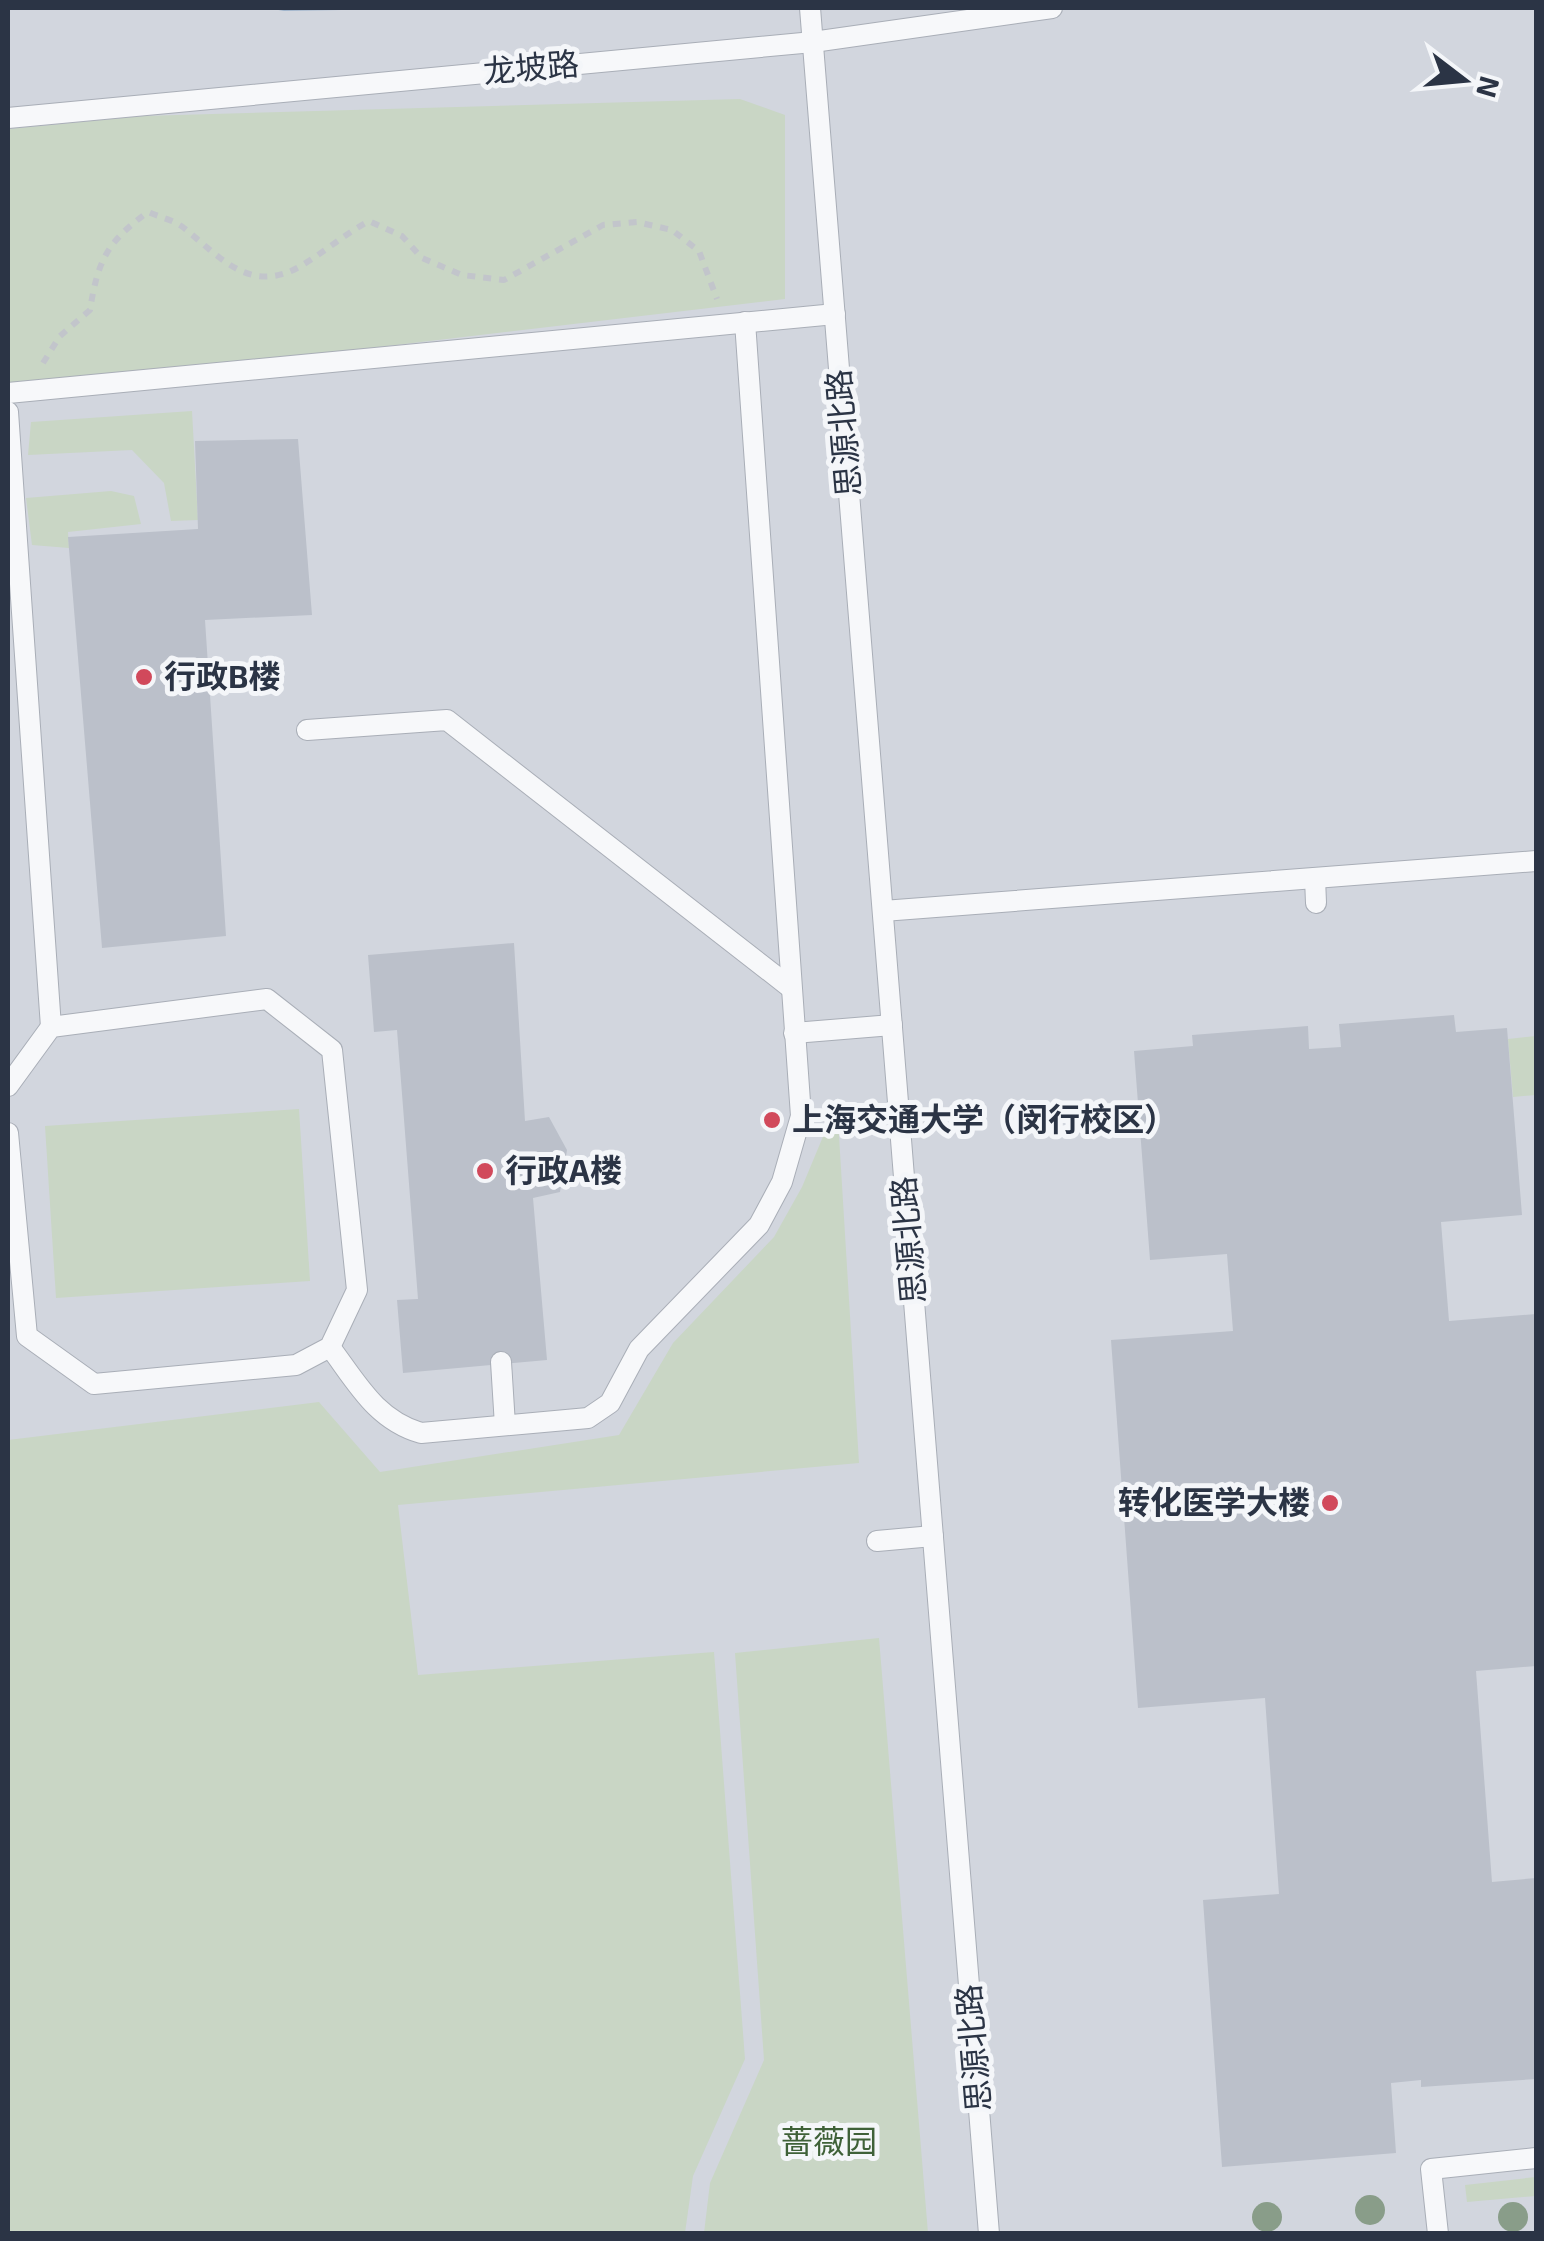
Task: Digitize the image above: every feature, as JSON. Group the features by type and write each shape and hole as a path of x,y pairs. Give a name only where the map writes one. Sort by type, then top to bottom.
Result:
{"lane":[{"name":"思源北路","path":"810,8 989,2234"},
{"name":"龙坡路","path":"8,118 813,42 1052,8"},
{"path":"8,393 835,314"},
{"path":"330,1347 379,1413 398,1427 421,1433 588,1418 610,1403 640,1349 758,1225 782,1182 800,1116 736,323"},
{"path":"8,412 16,662 51,1027 8,1086"},
{"path":"307,730 446,720 791,988"},
{"path":"883,911 1536,861"},
{"path":"1315,878 1316,903"},
{"path":"8,1133 10,1204 27,1336 94,1384 296,1365 330,1347 357,1290 332,1050 267,999 51,1027"},
{"path":"794,1032 892,1026"},
{"path":"501,1362 504,1426"},
{"path":"878,1541 933,1536"},
{"path":"1438,2234 1432,2169 1536,2158"}],"path":[{"path":"46,389 42,358 90,310 96,272 116,236 148,212 182,226 231,269 266,279 302,266 340,236 369,222 402,236 422,258 462,275 504,280 603,225 637,222 672,230 699,250 736,323"}],"shaded area":[{"name":"上海交通大学（闵行校区）","path":"8,8 1536,8 1536,2233 8,2233"}],"green space":[{"path":"740,99 785,115 785,299 8,391 8,129 143,116"},
{"path":"192,411 198,520 171,521 164,483 132,450 28,455 31,422"},
{"path":"111,491 134,496 141,524 68,532 69,548 32,545 26,498"},
{"path":"1536,1036 1536,1095 1513,1097 1508,1039"},
{"path":"837,1103 859,1463 398,1505 418,1675 714,1652 745,2059 693,2176 685,2233 8,2233 8,1440 319,1402 380,1472 619,1435 673,1343 774,1237 802,1187"},
{"path":"299,1109 310,1281 56,1298 45,1126"},
{"name":"蔷薇园","path":"879,1638 928,2233 704,2233 710,2183 764,2060 735,1653"},
{"path":"1536,2177 1536,2196 1467,2202 1465,2185"}],"water":[{"path":"267,8 456,8 284,11"}],"building":[{"name":"行政B楼","path":"298,439 312,615 205,620 226,936 102,948 68,537 198,529 195,441"},
{"name":"行政A楼","path":"514,943 525,1121 549,1117 567,1150 560,1192 533,1198 547,1360 403,1373 397,1300 418,1299 397,1030 374,1032 368,955"},
{"name":"转化医学大楼","path":"1454,1015 1456,1032 1507,1028 1522,1215 1441,1222 1449,1321 1536,1314 1536,1666 1476,1671 1492,1882 1536,1878 1536,2079 1421,2087 1421,2080 1391,2083 1396,2153 1222,2167 1203,1900 1279,1894 1265,1698 1138,1708 1111,1340 1233,1331 1227,1254 1150,1260 1134,1051 1193,1046 1192,1035 1308,1026 1309,1049 1341,1047 1339,1024"}],"place":[{"name":"行政B楼","path":"144,677"},
{"name":"上海交通大学（闵行校区）","path":"772,1120"},
{"name":"行政A楼","path":"485,1171"},
{"name":"转化医学大楼","path":"1330,1503"}]}
